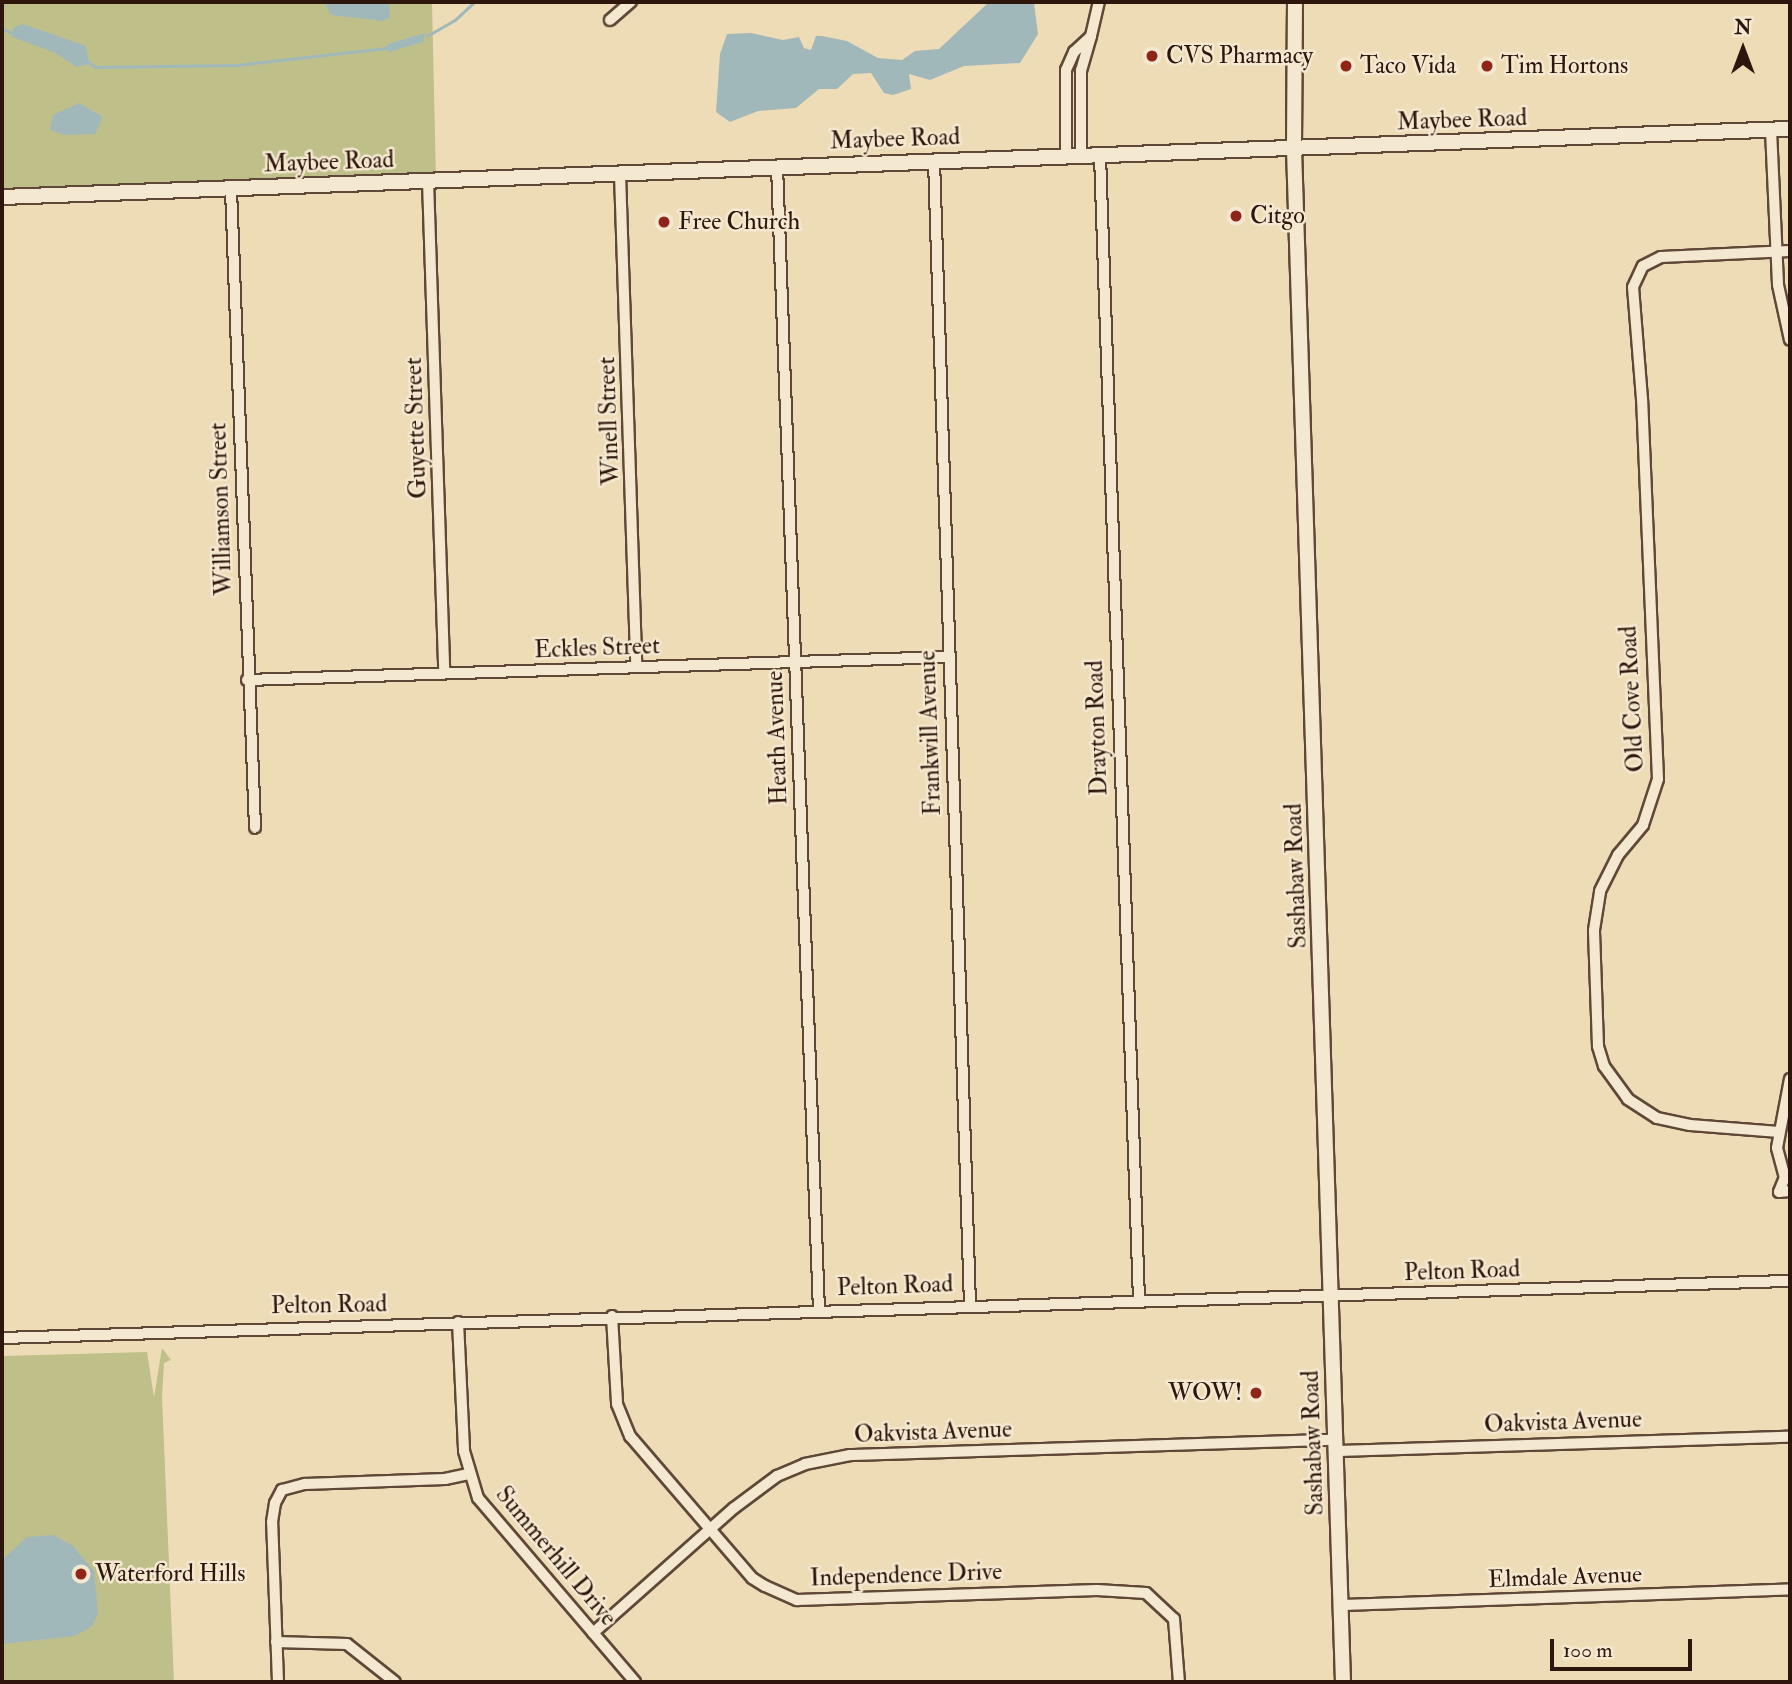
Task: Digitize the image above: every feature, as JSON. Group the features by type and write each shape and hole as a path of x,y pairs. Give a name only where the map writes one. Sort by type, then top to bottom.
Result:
{"main road":[{"name":"Sashabaw Road","path":"1284,2 1292,69"},
{"name":"Sashabaw Road","path":"1295,2 1292,69 1294,149 1343,1682"},
{"name":"Maybee Road","path":"2,197 1790,129"}],"street":[{"path":"610,20 631,2"},
{"path":"1073,156 1080,85 1099,2"},
{"path":"1073,156 1065,84 1069,61 1091,36"},
{"path":"1065,84 1080,85"},
{"path":"1771,130 1782,320 1790,340"},
{"name":"Drayton Road","path":"1100,155 1139,1299"},
{"name":"Frankwill Avenue","path":"934,160 970,1305"},
{"name":"Heath Avenue","path":"777,166 819,1309"},
{"name":"Winell Street","path":"620,174 636,667"},
{"name":"Guyette Street","path":"428,181 444,673"},
{"name":"Williamson Street","path":"231,189 247,680 255,828"},
{"name":"Old Cove Road","path":"1779,1132 1690,1125 1657,1118 1628,1099 1604,1066 1598,1046 1594,930 1600,891 1618,855 1643,825 1658,779 1642,399 1633,287 1643,266 1661,257 1790,251"},
{"name":"Eckles Street","path":"247,680 949,657"},
{"path":"1790,1079 1777,1148 1785,1177 1779,1192 1790,1191"},
{"name":"Pelton Road","path":"2,1338 1331,1292 1389,1294 1790,1281"},
{"name":"Independence Drive","path":"612,1317 623,1423 710,1531 752,1578 797,1600 1146,1592 1174,1619 1179,1682"},
{"name":"Summerhill Drive","path":"458,1322 468,1474 478,1498 635,1682"},
{"name":"Oakvista Avenue","path":"593,1633 777,1476 828,1458 1790,1437"},
{"path":"278,1682 275,1503 282,1490 305,1484 445,1479 468,1474"},
{"name":"Elmdale Avenue","path":"1341,1605 1790,1589"},
{"path":"276,1642 347,1644 395,1682"}],"green space":[{"path":"2,2 432,2 436,179 2,195"},
{"name":"Waterford Hills","path":"162,1348 171,1360 164,1363 162,1397 174,1682 2,1682 2,1356 147,1352 154,1397"}],"water":[{"path":"324,2 389,2 390,17 384,21 331,15"},
{"path":"989,2 1034,3 1038,34 1020,63 964,66 930,80 909,74 911,89 893,95 884,93 871,73 853,74 837,89 819,89 796,108 758,111 730,122 716,112 720,54 727,34 751,33 783,40 799,37 804,48 811,50 816,36 822,36 847,41 878,58 902,60 915,51 939,49"},
{"path":"23,24 86,46 89,64 77,67 53,52 12,37 13,28"},
{"path":"425,33 423,42 389,52 386,48 388,44"},
{"path":"79,103 103,117 95,134 64,135 50,130 53,115"},
{"path":"53,1535 72,1545 94,1571 98,1613 92,1626 75,1636 2,1644 2,1560 27,1537"}],"waterway":[{"path":"427,36 455,20 474,2"},
{"path":"2,28 14,34"},
{"path":"87,61 96,67 237,65 386,48"}],"place":[{"name":"CVS Pharmacy","path":"1152,56"},
{"name":"Taco Vida","path":"1346,66"},
{"name":"Tim Hortons","path":"1487,66"},
{"name":"Citgo","path":"1236,216"},
{"name":"Free Church","path":"664,222"},
{"name":"WOW!","path":"1256,1393"},
{"name":"Waterford Hills","path":"81,1574"}]}
